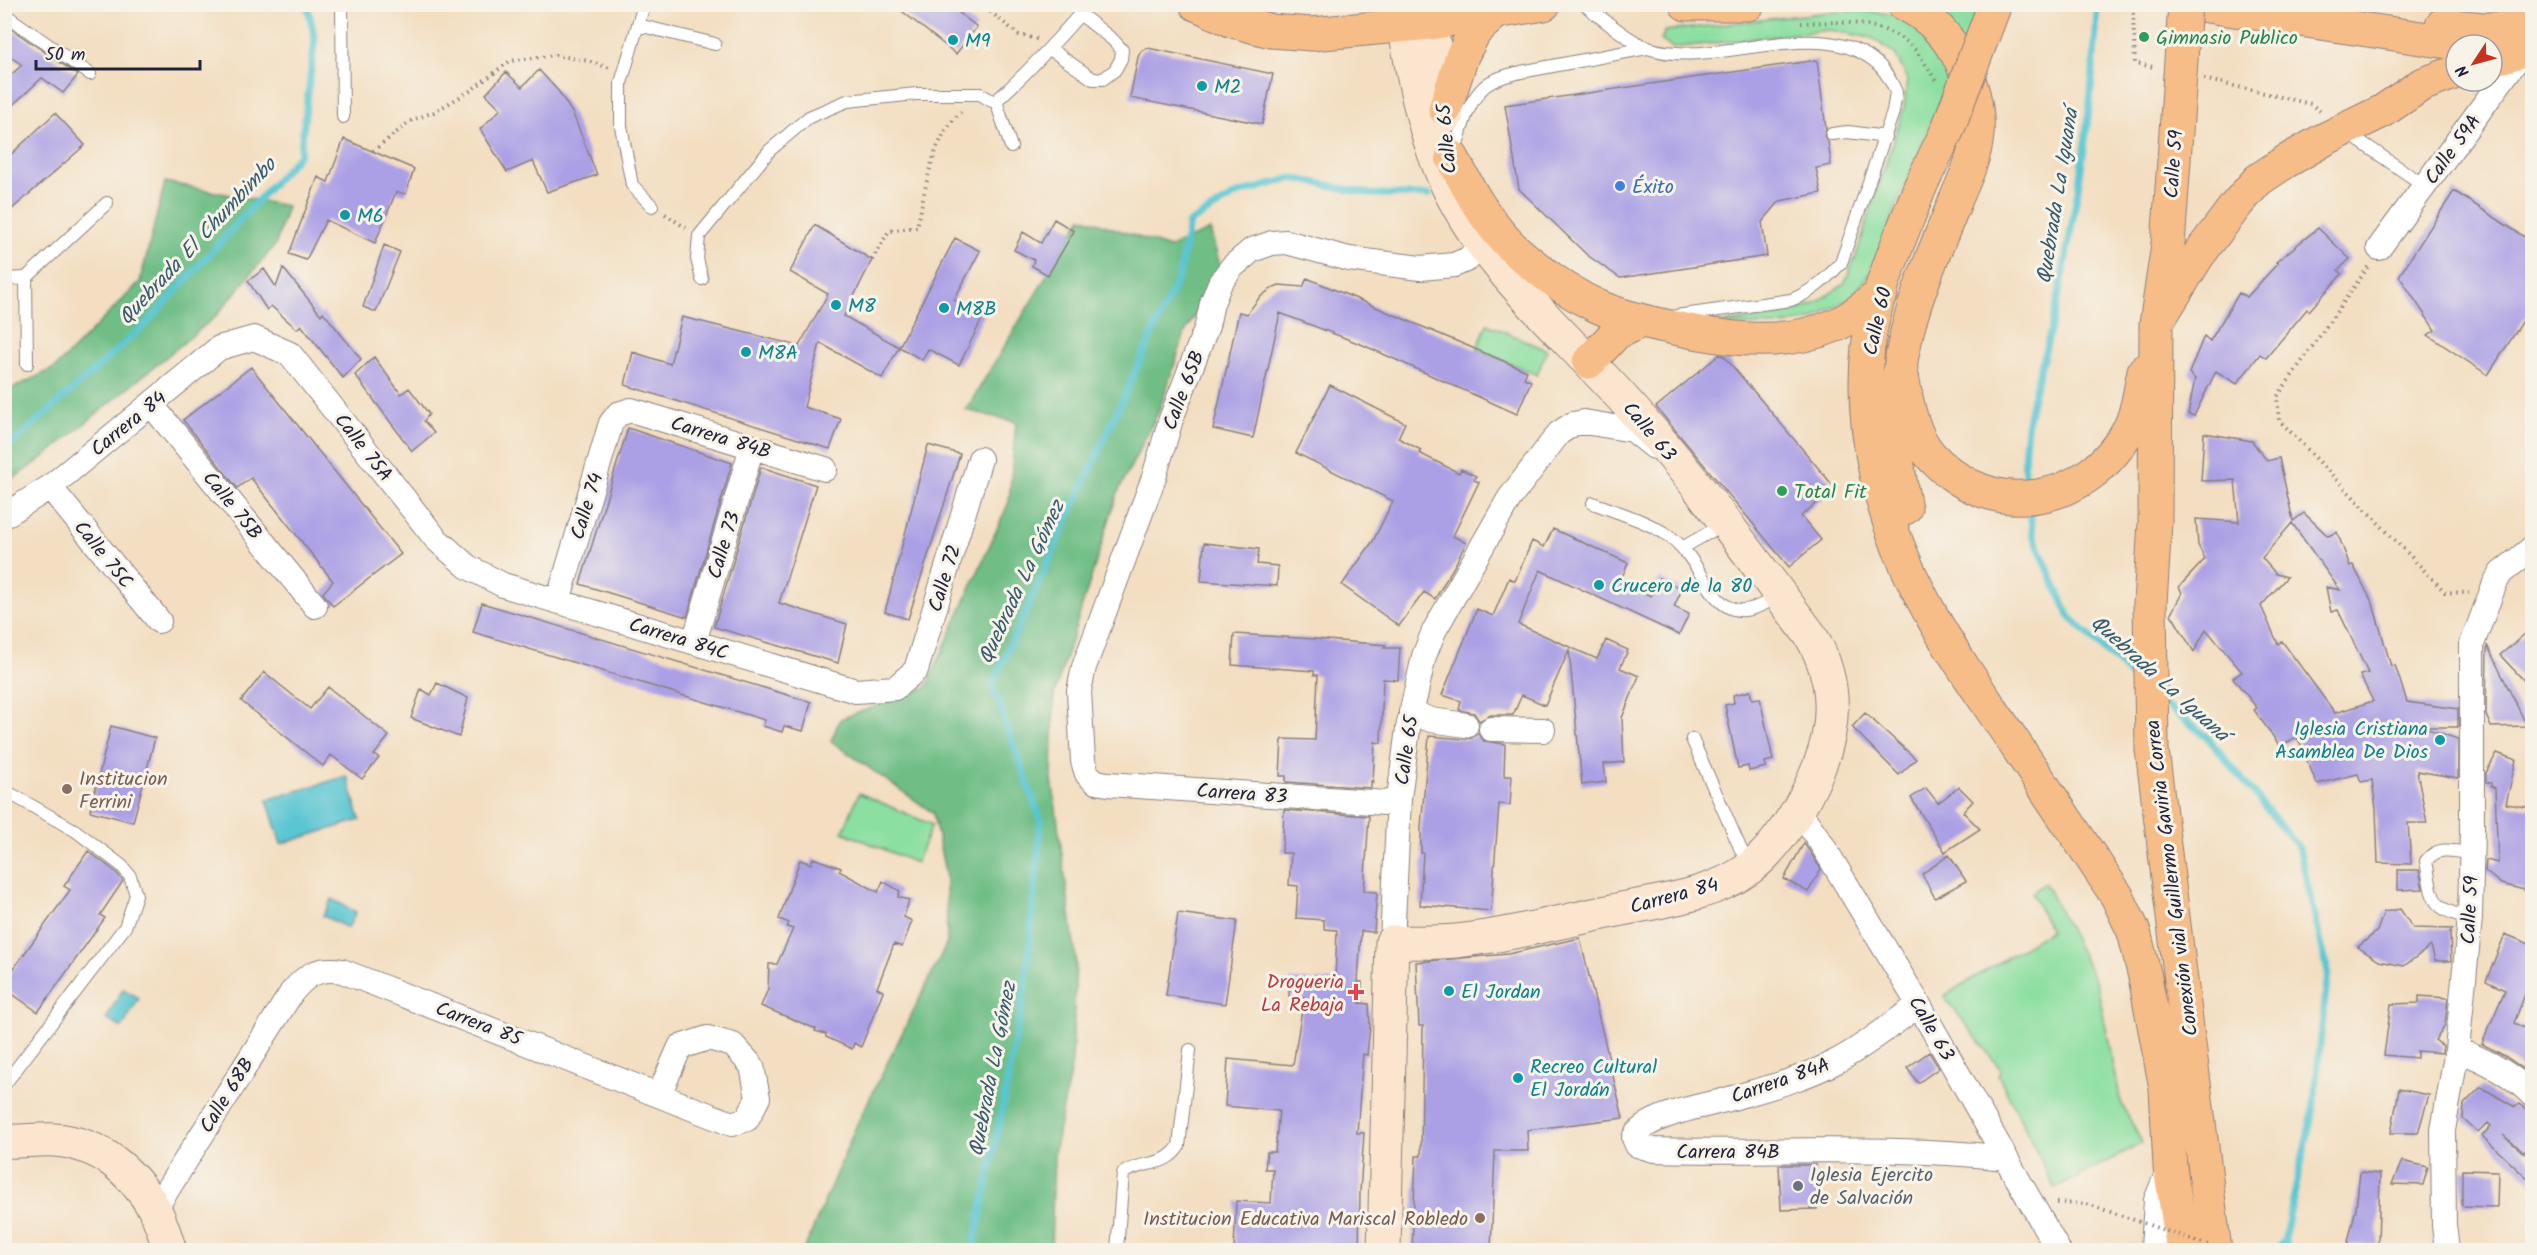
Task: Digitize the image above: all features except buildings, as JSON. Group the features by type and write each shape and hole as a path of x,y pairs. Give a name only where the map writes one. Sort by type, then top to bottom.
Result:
{"main road":[{"path":"1196,4 1233,21 1293,34 1335,33 1416,15 1496,12 1544,4"},
{"path":"1686,4 1748,4"},
{"path":"1904,4 1940,29 1956,52 1975,97 1977,122 1974,153 1914,308 1901,370 1895,417 1899,476 1905,507 1947,641"},
{"name":"Calle 60","path":"1947,641 1920,596 1898,547 1874,467 1867,427 1865,386 1868,345 1881,294 1920,187 1947,131 1995,4"},
{"name":"Calle 59","path":"2156,324 2168,245 2185,4"},
{"path":"2194,4 2444,41"},
{"path":"2306,4 2482,29 2520,43"},
{"path":"1445,109 1462,56 1475,31 1496,12"},
{"name":"Calle 65","path":"1416,15 1445,109 1452,157 1450,190"},
{"name":"Calle 65","path":"1416,15 1421,112 1450,190"},
{"path":"2504,52 2520,43"},
{"path":"1901,370 1910,413 1917,431 1929,454 1949,472 1971,486 2021,499 2048,495 2074,485 2097,469 2131,427 2156,324 2197,257 2237,204 2259,180 2285,162 2384,111 2421,85 2444,76"},
{"path":"1452,157 1484,213 1514,249 1568,289 1596,306 1641,321 1705,335 1750,340 1781,340 1837,324 1881,294"},
{"name":"Calle 63","path":"1450,190 1466,220 1482,243 1547,321 1627,402 1780,594 1817,646 1826,665 1831,687"},
{"path":"1589,362 1616,333 1641,321"},
{"name":"Conexión vial Guillermo Gaviria Correa","path":"2156,324 2155,523 2150,603 2152,750 2215,1251"},
{"name":"Conexión vial Guillermo Gaviria Correa","path":"1947,641 2117,896 2134,932 2166,1088 2170,1167 2182,1251"},
{"name":"Carrera 84","path":"1392,942 1455,941 1504,934 1694,894 1727,882 1749,869 1767,852 1798,810 1813,782 1825,749 1832,714 1831,687"},
{"name":"Calle 65","path":"1384,1251 1392,942"},
{"path":"4,1141 54,1140 94,1151 126,1169 155,1209 170,1251"}],"street":[{"name":"Calle 59A","path":"2379,248 2425,186 2520,43"},
{"name":"Calle 65B","path":"1087,774 1083,761 1079,691 1084,667 1154,477 1171,419 1207,326 1212,303 1220,283 1232,267 1251,250 1272,243 1286,242 1370,263 1444,267 1468,259 1482,243"},
{"name":"Carrera 84","path":"4,516 50,487 219,348 254,338"},
{"name":"Calle 75A","path":"254,338 291,354 436,539 468,567"},
{"name":"Calle 75B","path":"151,404 315,606"},
{"name":"Carrera 84B","path":"618,414 631,410 825,469"},
{"name":"Calle 74","path":"558,601 611,423 618,414"},
{"name":"Calle 65","path":"1392,942 1399,799 1411,712 1424,656 1434,631 1509,499 1559,433 1573,424 1584,422 1633,430 1684,471"},
{"name":"Calle 73","path":"694,642 753,447"},
{"name":"Calle 72","path":"895,688 916,670 980,459"},
{"name":"Calle 75C","path":"50,487 159,621"},
{"path":"2496,584 2529,557"},
{"name":"Carrera 84C","path":"468,567 503,585 855,691 895,688"},
{"name":"Calle 59","path":"2447,1251 2444,1225 2443,1130 2457,1050 2470,918 2472,644 2496,584"},
{"path":"1411,712 1431,720 1466,726"},
{"path":"1491,729 1543,730"},
{"name":"Carrera 83","path":"1087,774 1096,782 1108,784 1386,803 1399,799"},
{"name":"Calle 63","path":"1798,810 1820,841 1919,1005 2058,1251"},
{"name":"Carrera 85","path":"299,983 315,971 342,970 659,1095"},
{"name":"Calle 68B","path":"155,1209 299,983"},
{"name":"Carrera 84A","path":"1634,1138 1637,1132 1645,1126 1667,1116 1807,1076 1848,1054 1919,1005"},
{"path":"2457,1050 2486,1060 2522,1085 2532,1095"},
{"name":"Carrera 84B","path":"1634,1138 1637,1144 1654,1150 1876,1150 1957,1153 2006,1158"},
{"path":"2153,1251 2156,1200 2170,1167"}],"lane":[{"path":"342,4 343,117"},
{"path":"644,4 621,83 621,126 632,185 652,206"},
{"path":"1584,4 1647,48"},
{"path":"996,101 1037,64 1080,9 1122,50 1121,59 1114,70 1103,79 1093,79 1052,46"},
{"path":"4,14 90,74"},
{"path":"638,25 715,45"},
{"path":"1452,157 1473,102 1485,86 1500,78 1521,72 1647,48 1683,54 1804,42 1848,48 1879,65 1896,92 1893,112 1841,263 1815,288 1804,295 1785,301 1641,321"},
{"path":"702,279 697,259 699,236 770,150 809,117 847,101 917,93 980,94 996,101"},
{"path":"996,101 1011,147"},
{"path":"2344,130 2425,186"},
{"path":"1832,134 1848,132 1886,137"},
{"path":"4,279 26,278 107,203"},
{"path":"26,278 27,364"},
{"path":"1593,503 1660,531 1682,548 1718,598 1736,611 1762,605 1780,594"},
{"path":"1682,548 1725,524"},
{"path":"1692,739 1749,869"},
{"path":"4,790 76,831 122,866 130,876 136,895 125,927 4,1085"},
{"path":"2470,918 2448,913 2433,899 2426,861 2432,853 2442,850 2472,854"},
{"path":"1117,1251 1123,1173 1133,1167 1165,1160 1172,1156 1179,1146 1190,1050"}],"path":[{"path":"981,4 1019,35 1052,46"},
{"path":"2133,13 2135,63 2157,68"},
{"path":"373,151 412,120 434,112 471,91 510,61 555,56 588,61 624,72"},
{"path":"2201,78 2311,104"},
{"path":"872,260 889,231 917,227 938,145 948,123 980,94"},
{"path":"652,206 692,232"},
{"path":"2379,248 2359,282 2277,397 2279,420 2445,592 2496,584"},
{"path":"2056,1203 2087,1204 2223,1251"}],"green space":[{"path":"1916,5 1979,5 1963,46"},
{"path":"1865,11 1898,15 1933,38 1955,67 1895,210 1877,264 1853,296 1812,320 1776,326 1716,324 1783,315 1814,304 1844,284 1857,253 1904,108 1907,78 1895,54 1872,38 1829,30 1672,48 1661,40 1665,31 1829,12"},
{"path":"165,182 287,206 276,244 215,317 39,461 5,484 5,392 55,368 140,282"},
{"path":"1082,217 1169,248 1210,230 1222,273 1186,330 1159,411 1118,492 1054,695 1052,779 1076,959 1072,1062 1054,1154 1051,1250 804,1250 857,1124 947,943 946,877 933,813 831,741 840,719 926,688 1009,502 1016,422 966,410"},
{"path":"1487,324 1547,350 1537,375 1477,349"},
{"path":"859,793 932,825 916,863 843,832"},
{"path":"2045,883 2097,984 2121,1102 2142,1143 2055,1189 1998,1074 2001,1070 1944,996 2050,931 2032,893"}],"water":[{"path":"347,776 360,820 281,844 267,800"},
{"path":"332,899 356,912 348,928 323,916"},
{"path":"123,989 139,998 122,1028 106,1019"}],"waterway":[{"name":"Quebrada El Chumbimbo","path":"4,451 147,323 300,154 315,39 307,4"},
{"name":"Quebrada La Iguaná","path":"2026,486 2025,441 2033,396 2056,308 2083,157 2092,80 2097,4"},
{"name":"Quebrada La Gómez","path":"973,1250 1026,983 1041,821 992,685 1179,276 1189,223 1237,194 1292,178 1371,194 1429,195"},
{"name":"Quebrada La Iguaná","path":"2029,506 2033,535 2069,616 2140,685"},
{"name":"Quebrada La Iguaná","path":"2161,701 2207,737 2299,848 2328,972 2313,1111 2285,1235 2286,1250"},
{"path":"2278,1250 2285,1237"}],"place":[{"name":"Gimnasio Publico","path":"2144,37"},
{"name":"M9","path":"953,40"},
{"name":"M2","path":"1202,86"},
{"name":"Éxito","path":"1620,186"},
{"name":"M6","path":"345,215"},
{"name":"M8","path":"836,305"},
{"name":"M8B","path":"944,308"},
{"name":"M8A","path":"746,352"},
{"name":"Total Fit","path":"1782,491"},
{"name":"Crucero de la 80","path":"1599,585"},
{"name":"Iglesia Cristiana Asamblea De Dios","path":"2440,740"},
{"name":"Institucion Ferrini","path":"67,789"},
{"name":"El Jordan","path":"1449,991"},
{"name":"Drogueria La Rebaja","path":"1356,992"},
{"name":"Recreo Cultural El Jordán","path":"1518,1078"},
{"name":"Iglesia Ejercito de Salvación","path":"1798,1186"},
{"name":"Institucion Educativa Mariscal Robledo","path":"1480,1218"}]}
